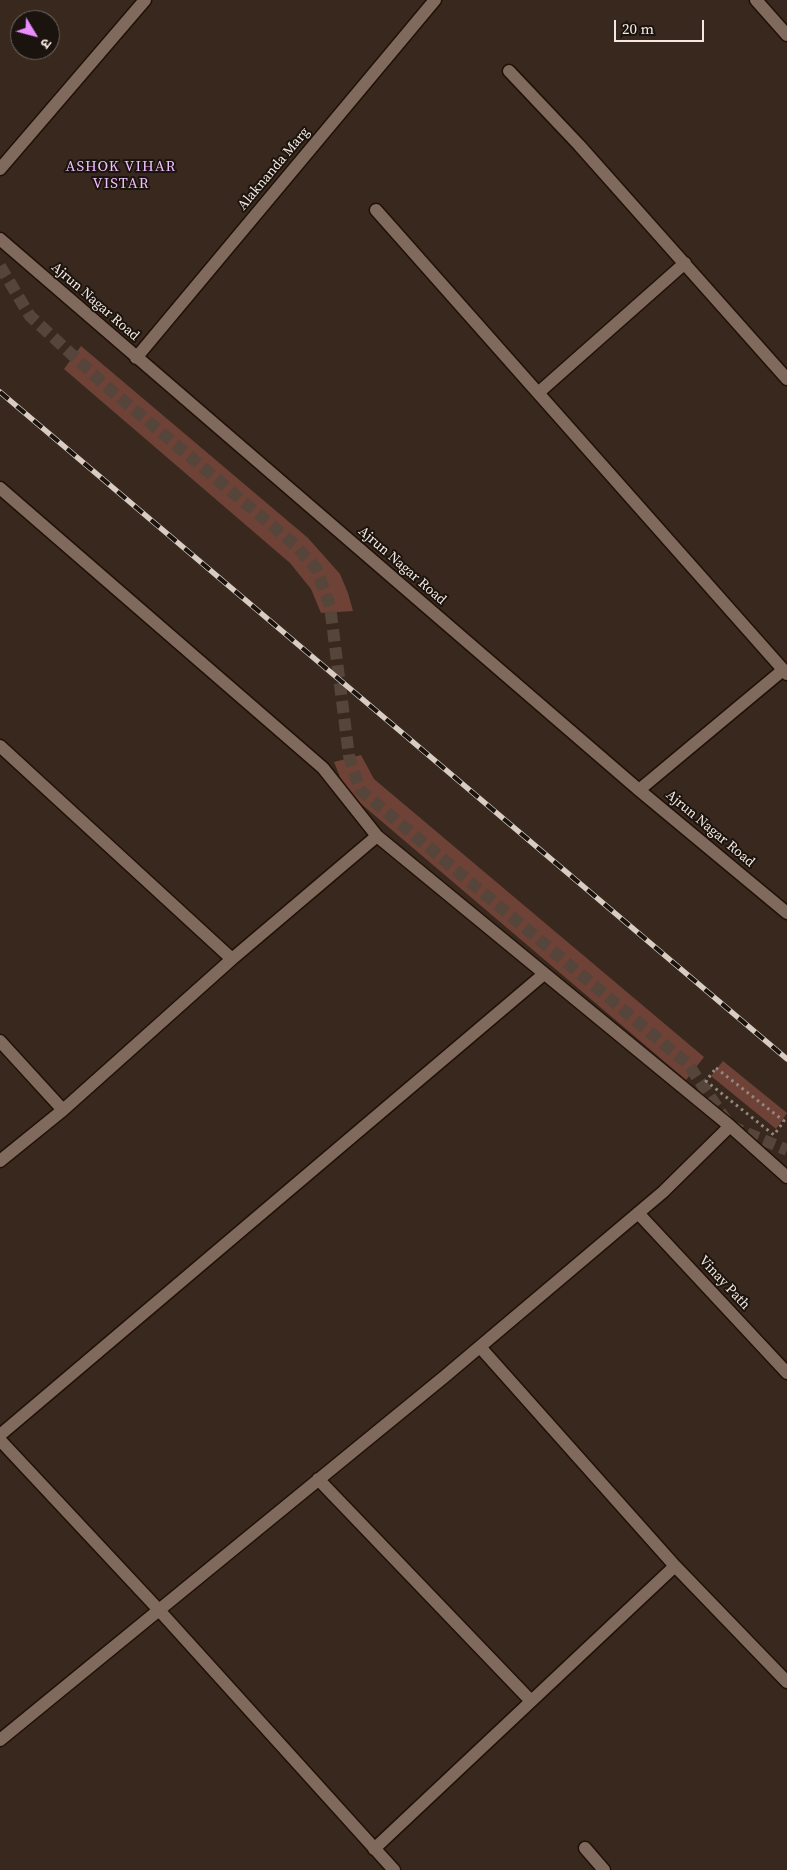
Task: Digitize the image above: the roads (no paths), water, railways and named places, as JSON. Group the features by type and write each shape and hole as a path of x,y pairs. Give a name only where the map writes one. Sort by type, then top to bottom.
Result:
{"street":[{"path":"0,170 145,0"},
{"name":"Alaknanda Marg","path":"136,358 436,0"},
{"path":"756,0 787,35"},
{"path":"509,71 579,145 787,379"},
{"path":"376,210 785,672 639,790"},
{"name":"Ajrun Nagar Road","path":"0,239 639,790 787,913"},
{"path":"538,393 685,263"},
{"path":"0,488 322,768 377,836 730,1126 787,1177"},
{"path":"0,746 232,959"},
{"path":"0,1161 63,1110 232,959 377,836"},
{"path":"0,1435 544,974"},
{"path":"0,1041 63,1110"},
{"path":"0,1740 480,1347 663,1192 730,1126"},
{"name":"Vinay Path","path":"638,1213 787,1372"},
{"path":"480,1347 675,1566 787,1682"},
{"path":"0,1440 158,1609 394,1870"},
{"path":"318,1479 531,1701"},
{"path":"374,1849 675,1566"},
{"path":"585,1848 604,1870"}],"tunnel":[{"path":"0,266 30,316 105,385 295,545 316,568 330,606 349,756 360,790 688,1064 730,1126 787,1150"}],"railway":[{"path":"0,392 787,1059"}],"district":[{"name":"ASHOK VIHAR VISTAR","path":"121,176"}]}
